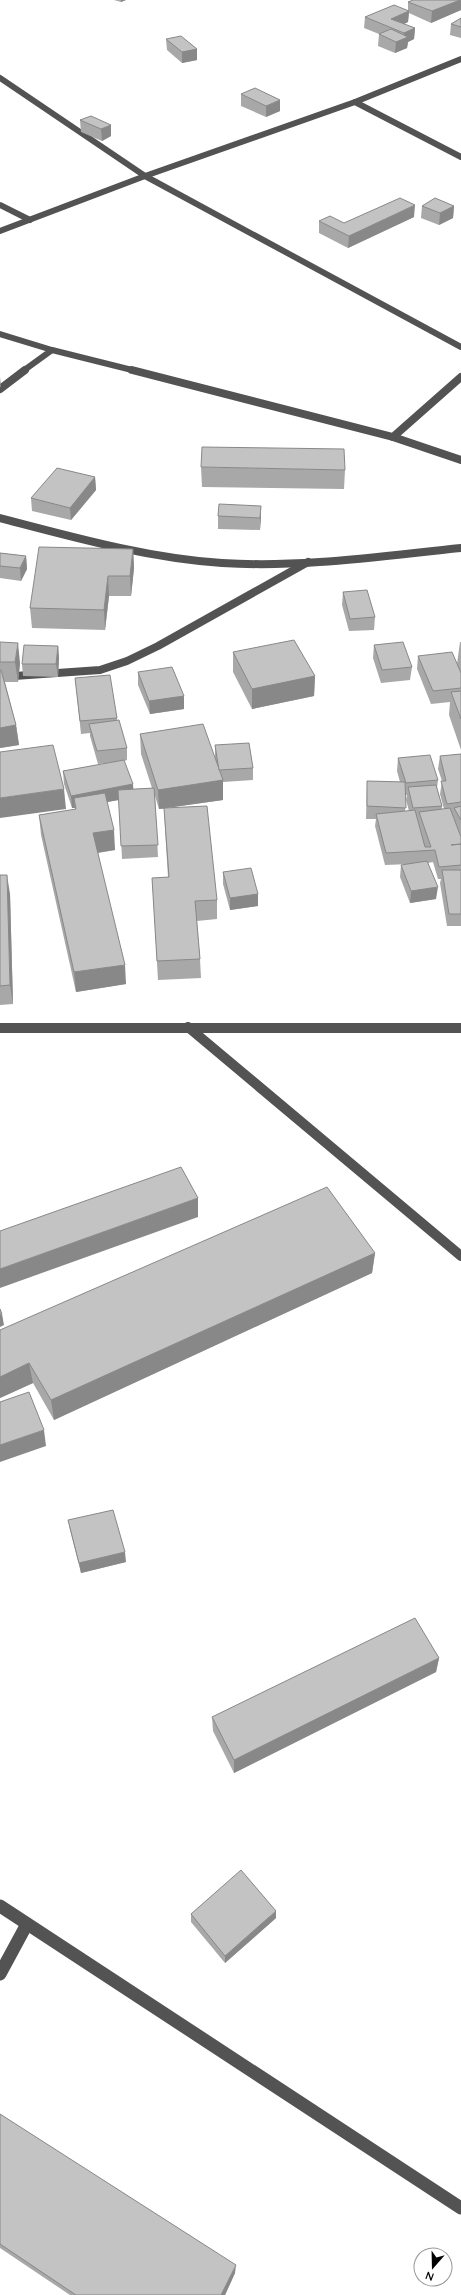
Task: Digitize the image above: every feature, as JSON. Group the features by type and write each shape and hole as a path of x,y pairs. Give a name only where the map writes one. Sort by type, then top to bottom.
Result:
{"street":[{"path":"0,231 145,176 355,102 461,58"},
{"path":"0,78 145,176 461,347"},
{"path":"355,102 461,157"},
{"path":"0,204 30,220"},
{"path":"0,334 52,350 394,437 461,460"},
{"path":"0,389 52,350"},
{"path":"394,437 461,377"},
{"path":"0,518 145,553 223,563 310,561 461,548"},
{"path":"0,677 100,670 127,661 164,643 310,561"},
{"path":"188,1027 461,1256"},
{"path":"0,1028 461,1028"},
{"path":"0,1906 461,2208"},
{"path":"0,1974 27,1924"}],"building":[{"path":"413,0 460,0 432,11 408,2"},
{"path":"394,5 409,11 391,19 415,28 404,33 365,17"},
{"path":"461,18 461,27 451,24"},
{"path":"391,29 408,37 396,42 379,34"},
{"path":"181,36 197,49 182,52 166,39"},
{"path":"255,88 280,100 266,106 241,94"},
{"path":"91,116 111,125 101,129 80,120"},
{"path":"400,198 415,205 349,236 319,221 330,216 344,223"},
{"path":"435,198 454,206 440,213 422,206"},
{"path":"202,447 344,449 345,470 201,467"},
{"path":"57,468 95,477 70,508 31,498"},
{"path":"219,504 261,506 260,518 218,516"},
{"path":"39,547 133,549 130,576 108,576 104,610 30,608"},
{"path":"0,553 26,556 20,568 0,566"},
{"path":"367,590 375,617 350,619 343,592"},
{"path":"294,640 315,676 252,689 233,652"},
{"path":"0,642 18,643 15,662 0,662"},
{"path":"403,642 412,667 382,670 374,645"},
{"path":"24,645 58,646 56,664 22,664"},
{"path":"452,652 461,673 461,688 433,691 418,656"},
{"path":"172,667 184,696 149,701 138,672"},
{"path":"0,670 16,725 0,728"},
{"path":"110,675 117,718 80,721 75,678"},
{"path":"461,691 461,719 451,692"},
{"path":"119,720 127,748 97,751 89,724"},
{"path":"203,724 223,780 158,790 140,734"},
{"path":"249,743 253,768 219,770 215,745"},
{"path":"53,745 64,789 0,798 0,752"},
{"path":"461,754 461,802 447,804 441,781 446,781 440,756"},
{"path":"430,755 438,780 406,783 398,758"},
{"path":"124,760 133,784 71,796 63,771"},
{"path":"367,781 405,782 406,808 367,806"},
{"path":"436,785 442,806 413,808 408,787"},
{"path":"154,788 158,845 121,846 118,790"},
{"path":"105,793 114,830 93,833 125,965 74,972 39,815 76,809 74,798"},
{"path":"207,806 217,900 195,901 200,959 157,961 152,878 169,877 164,808"},
{"path":"461,806 461,820 454,808"},
{"path":"450,808 461,837 461,865 439,867 435,850 386,853 376,814 415,810 425,847 431,847 419,812"},
{"path":"427,861 438,887 411,891 401,865"},
{"path":"251,868 258,894 230,898 223,872"},
{"path":"442,870 461,870 461,914 449,914"},
{"path":"0,875 7,875 10,985 0,986"},
{"path":"181,1167 198,1198 0,1269 0,1231"},
{"path":"327,1187 375,1253 51,1400 29,1363 0,1377 0,1330"},
{"path":"29,1392 44,1430 0,1445 0,1402"},
{"path":"113,1510 125,1552 79,1563 68,1520"},
{"path":"415,1618 439,1658 234,1760 212,1717"},
{"path":"241,1870 276,1911 225,1956 191,1914"},
{"path":"0,2114 236,2265 221,2295 76,2295 0,2244"}]}
